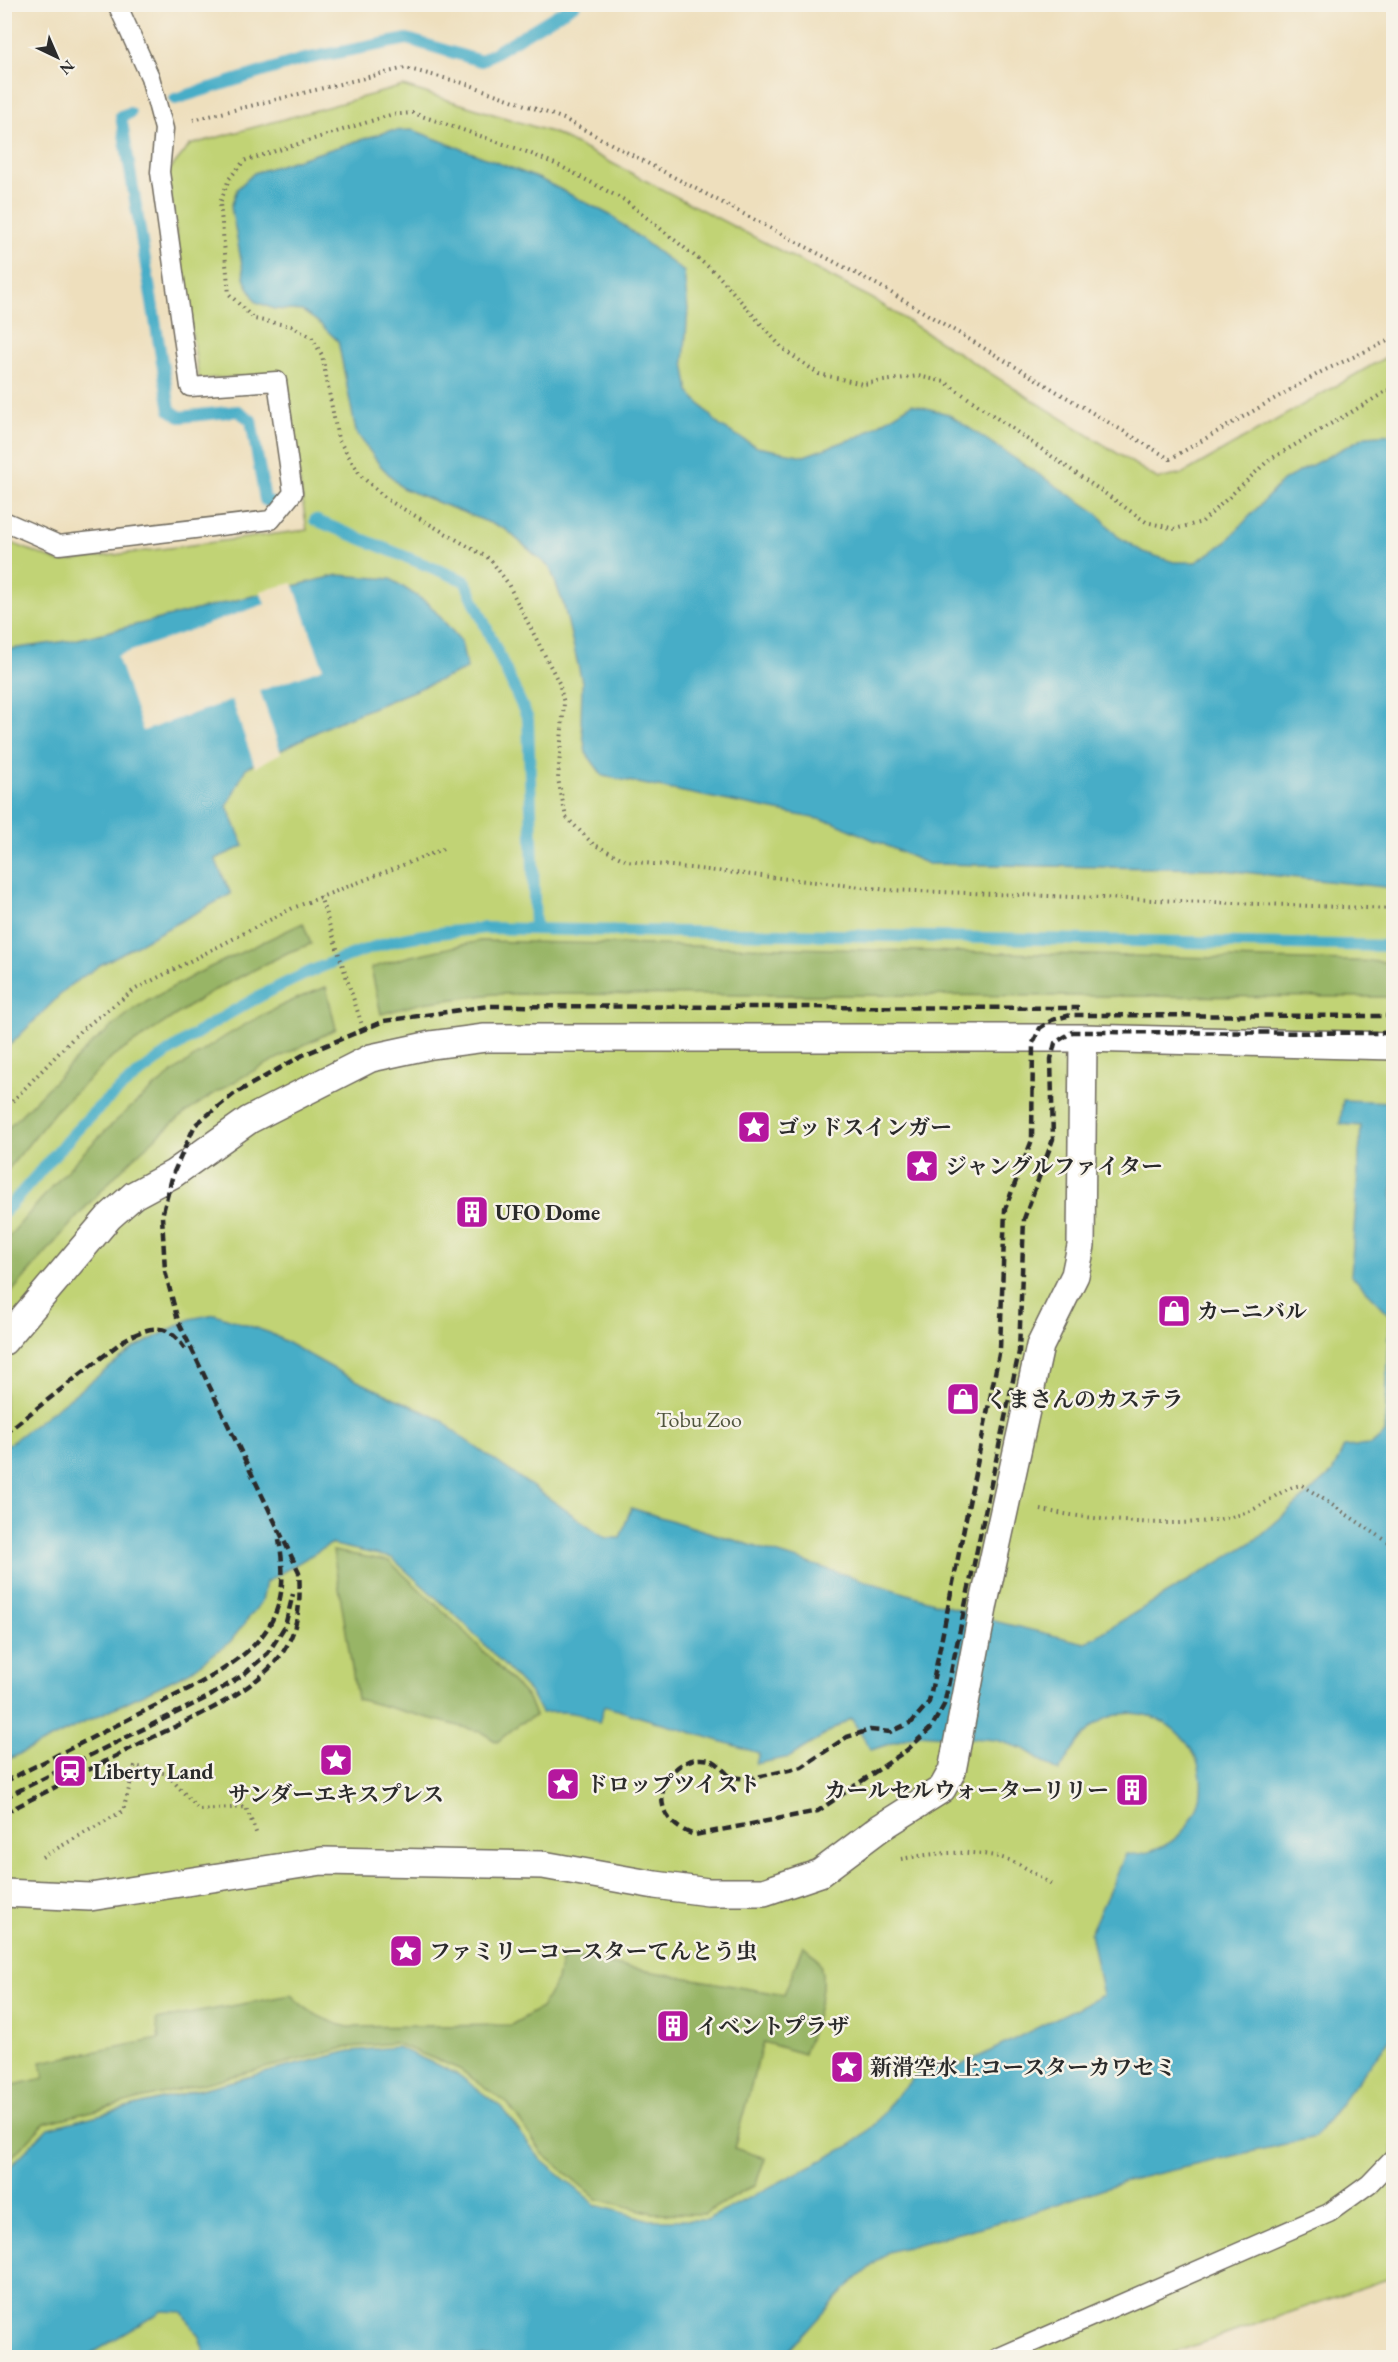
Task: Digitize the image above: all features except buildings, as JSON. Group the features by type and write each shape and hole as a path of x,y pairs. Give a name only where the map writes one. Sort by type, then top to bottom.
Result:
{"street":[{"path":"4,1341 109,1217 134,1196 173,1174 249,1120 371,1058 431,1045 485,1038 1083,1038 1394,1046"},
{"path":"4,1893 90,1897 322,1861 543,1865 708,1892 764,1892 820,1873 880,1828 942,1789 952,1771 984,1603 1040,1346 1075,1275 1081,1246 1083,1038"}],"lane":[{"path":"4,521 59,545 271,520 293,493 277,381 190,387 160,172 164,129 150,77 117,4"},
{"path":"997,2358 1329,2213 1369,2184 1394,2158"}],"path":[{"path":"164,129 212,114 405,68 467,84 564,119 878,285 1170,459 1321,372 1394,338"},
{"path":"1394,387 1269,460 1202,522 1174,529 1146,522 945,381 918,376 863,384 819,374 783,349 717,274 626,201 549,161 413,113 390,115 244,161 229,179 220,203 229,294 254,319 291,326 311,336 322,356 338,439 361,476 388,500 490,559 507,582 559,683 564,704 558,779 566,817 593,844 627,861 888,890 1394,909"},
{"path":"4,1110 80,1031 134,990 320,896 446,848"},
{"path":"320,896 356,1001"},
{"path":"1006,1503 1095,1520 1205,1522 1250,1511 1288,1487 1302,1485 1394,1546"},
{"path":"34,1862 123,1812 135,1766 167,1774 199,1810 246,1808 271,1869"},
{"path":"900,1859 951,1854 991,1855 1020,1865 1054,1886"}],"green space":[{"name":"Tobu Zoo","path":"403,86 554,133 873,299 1158,479 1182,474 1393,353 1393,2277 1161,2357 5,2357 4,540 60,562 307,530 283,375 199,379 167,173 190,145"},
{"path":"303,923 311,944 289,952 209,993 114,1056 58,1108 5,1173 5,1131 89,1046 135,1008 198,973"},
{"path":"480,941 1393,962 1393,997 494,994 422,1003 381,1014 371,968 407,957"},
{"path":"326,987 336,1029 232,1083 174,1122 107,1185 5,1300 5,1241 93,1143 145,1095 201,1052 262,1016"},
{"path":"333,1551 389,1561 460,1627 528,1698 535,1716 519,1724 497,1742 481,1732 357,1699"},
{"path":"803,1945 817,1958 822,1980 819,2006 804,2054 763,2042 734,2148 765,2158 756,2184 704,2214 653,2213 597,2199 543,2154 508,2104 459,2069 395,2043 349,2047 45,2123 5,2164 5,2087 44,2078 41,2062 159,2039 156,2020 291,1995 317,2015 348,2027 511,2025 541,2008 557,1980 563,1953 597,1962 784,1995"}],"water":[{"path":"413,130 540,179 610,215 684,272 688,310 684,362 689,392 720,426 757,447 804,456 860,436 912,404 948,414 1097,513 1117,536 1143,552 1174,562 1196,562 1225,543 1282,481 1366,436 1393,434 1393,888 1214,869 928,864 833,822 603,776 586,753 581,722 582,682 564,606 550,568 505,529 402,488 379,464 356,432 338,341 302,311 274,309 256,302 245,281 231,207 237,189 254,173 389,131"},
{"path":"338,575 391,579 429,604 461,641 467,669 328,726 246,768 227,806 244,846 215,859 231,894 102,964 69,986 5,1050 5,650 74,640"},
{"path":"1343,1100 1393,1102 1393,2035 1315,2137 1122,2182 1022,2216 888,2252 846,2288 784,2357 206,2357 199,2337 183,2312 162,2311 85,2357 5,2357 5,2172 48,2128 350,2051 397,2047 457,2074 501,2107 541,2160 596,2205 650,2220 706,2220 853,2144 875,2124 896,2096 932,2059 942,2075 1103,1995 1090,1933 1126,1854 1150,1852 1178,1836 1198,1806 1201,1781 1195,1757 1182,1737 1163,1722 1141,1714 1117,1715 1094,1726 1070,1753 1059,1772 1024,1749 996,1740 919,1734 871,1750 851,1718 790,1757 756,1764 759,1753 604,1706 599,1723 585,1716 571,1713 541,1713 531,1694 464,1623 392,1558 330,1544 266,1582 262,1601 230,1642 189,1672 5,1761 5,1447 135,1348 190,1319 215,1314 270,1333 347,1376 442,1420 457,1434 606,1538 620,1538 631,1508 998,1622 1085,1643 1254,1541 1332,1473 1344,1447 1371,1445 1385,1433 1390,1315 1351,1275 1361,1126 1340,1124"}],"pier":[{"path":"293,583 323,668 260,691 281,753 255,767 232,700 143,731 117,656 265,604 260,591"}],"waterway":[{"path":"175,99 300,60 407,39 481,61 575,4"},
{"path":"130,113 121,116 170,410 180,417 238,411 251,420 265,500 272,503"},
{"path":"315,520 465,581 528,719 535,928"},
{"path":"4,1212 92,1114 136,1076 169,1052 205,1028 280,986 357,953 416,936 484,928 1394,946"}],"railway":[{"path":"4,1813 237,1694 268,1669 281,1655 292,1636 298,1615 299,1572 178,1321 165,1271 162,1216 173,1174 195,1125 234,1094 303,1055 384,1021 488,1006 1079,1008"},
{"path":"1394,1016 1071,1015 1052,1020 1040,1028 1033,1043 1032,1140 1005,1209 1000,1349 929,1702 912,1722 890,1732 870,1730 847,1737 802,1767 748,1779 730,1777 713,1761 697,1759 683,1763 672,1773 665,1785 662,1799 666,1813 676,1825 695,1835 818,1811 907,1750 931,1728 944,1705 1019,1352 1024,1219 1053,1139 1051,1059 1055,1043 1072,1032 1394,1033"},
{"path":"4,1434 133,1335 150,1329 165,1330 172,1334 185,1349"},
{"path":"4,1782 200,1683 241,1657 268,1627 277,1609 282,1567 279,1540"},
{"path":"4,1798 210,1696 243,1675 268,1653 285,1626 293,1594"}],"place":[{"name":"ゴッドスインガー","path":"754,1127"},
{"name":"ジャングルファイター","path":"922,1166"},
{"name":"UFO Dome","path":"472,1212"},
{"name":"カーニバル","path":"1174,1311"},
{"name":"くまさんのカステラ","path":"963,1399"},
{"name":"サンダーエキスプレス","path":"336,1760"},
{"name":"Liberty Land","path":"70,1771"},
{"name":"ドロップツイスト","path":"563,1784"},
{"name":"カールセルウォーターリリー","path":"1132,1790"},
{"name":"ファミリーコースターてんとう虫","path":"406,1951"},
{"name":"イベントプラザ","path":"673,2026"},
{"name":"新滑空水上コースターカワセミ","path":"847,2067"}]}
